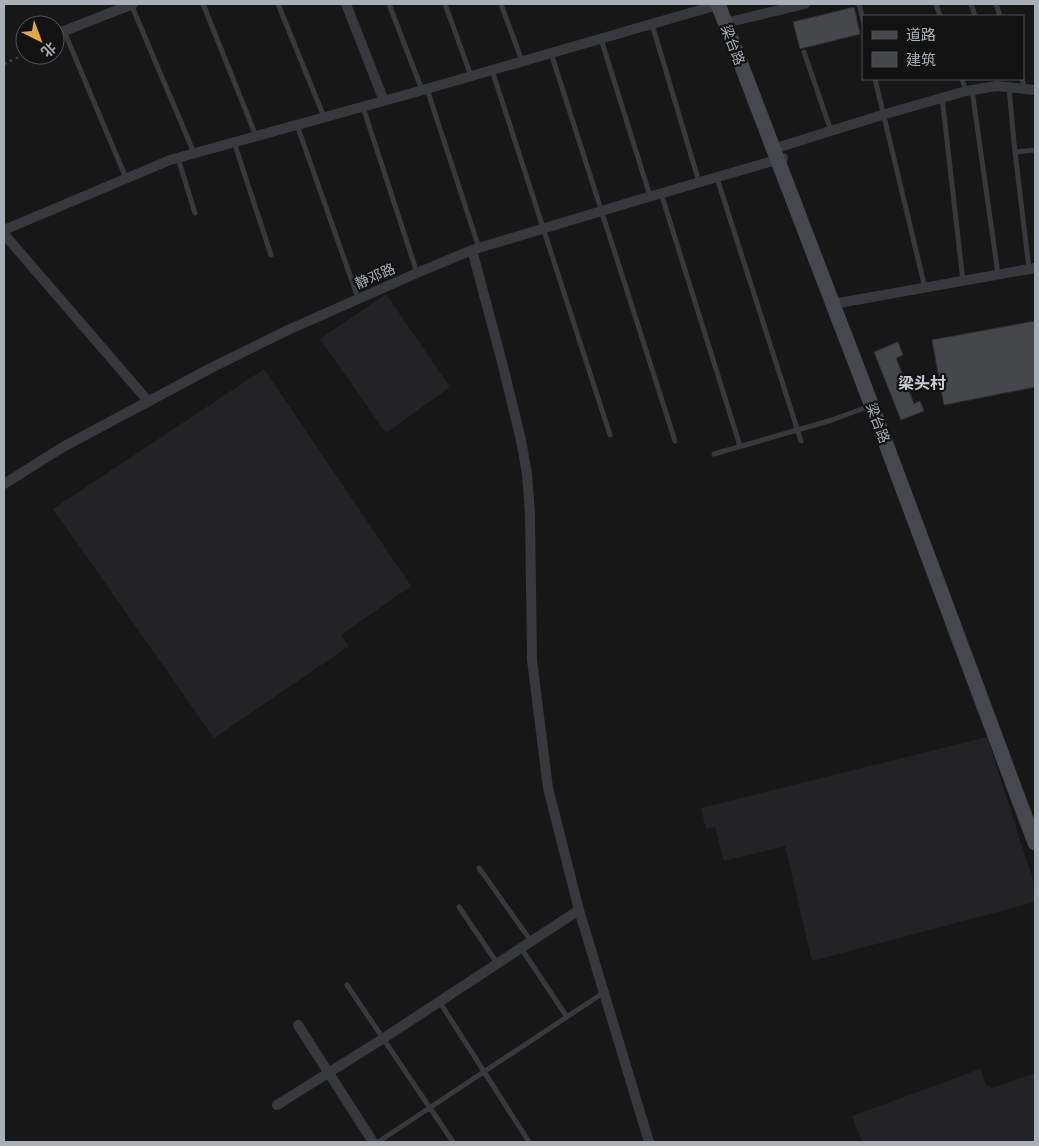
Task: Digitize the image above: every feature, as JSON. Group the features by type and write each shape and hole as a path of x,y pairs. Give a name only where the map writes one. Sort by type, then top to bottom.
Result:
{"main road":[{"name":"梁台路","path":"721,4 1035,821"},
{"name":"梁台路","path":"875,404 1035,843"}],"street":[{"path":"65,31 132,4"},
{"path":"346,4 384,101"},
{"path":"4,230 178,158 425,90 721,4"},
{"path":"729,22 792,5 805,4"},
{"name":"静邓路","path":"4,484 63,447 148,401 271,339 358,298 476,249 650,196 717,178 831,131 882,114 996,82 1009,87 1030,90"},
{"path":"4,234 148,401"},
{"path":"476,249 521,440 527,474 530,514 532,660 548,788 579,910 649,1142"},
{"path":"836,302 1032,269"},
{"path":"277,1105 384,1038 579,910"},
{"path":"298,1025 373,1142"}],"lane":[{"path":"132,4 194,153"},
{"path":"203,4 257,136"},
{"path":"278,4 324,118"},
{"path":"389,4 425,90 476,249"},
{"path":"446,4 471,76"},
{"path":"501,4 522,62"},
{"path":"652,24 700,182"},
{"path":"65,33 126,178"},
{"path":"601,38 650,196"},
{"path":"804,52 831,131"},
{"path":"552,53 675,440"},
{"path":"492,70 610,435"},
{"path":"875,80 925,288"},
{"path":"963,80 969,90 998,275"},
{"path":"1009,87 1015,152 1032,269"},
{"path":"942,97 963,281"},
{"path":"363,107 416,273"},
{"path":"298,125 358,298"},
{"path":"234,142 271,255"},
{"path":"1015,152 1035,150"},
{"path":"178,158 195,213"},
{"path":"717,178 801,441"},
{"path":"661,193 740,446"},
{"path":"714,454 832,420 875,404"},
{"path":"479,868 531,941"},
{"path":"460,907 497,963"},
{"path":"521,948 567,1017"},
{"path":"347,985 453,1142"},
{"path":"378,1142 603,993"},
{"path":"439,1001 528,1142"}],"shaded area":[{"path":"386,294 450,387 386,433 320,339"},
{"path":"264,369 411,586 341,635 349,646 214,738 53,509"},
{"path":"987,737 1035,886 1035,902 812,961 785,846 724,861 715,827 706,829 701,808"},
{"path":"980,1069 986,1084 992,1088 1035,1073 1035,1142 862,1142 852,1116"}],"building":[{"path":"854,7 860,34 800,49 793,22"},
{"path":"1035,321 1035,387 944,405 932,340"},
{"path":"898,342 903,355 896,358 914,404 920,401 924,411 901,420 874,352"}],"district":[{"name":"梁头村","path":"922,383"}]}
